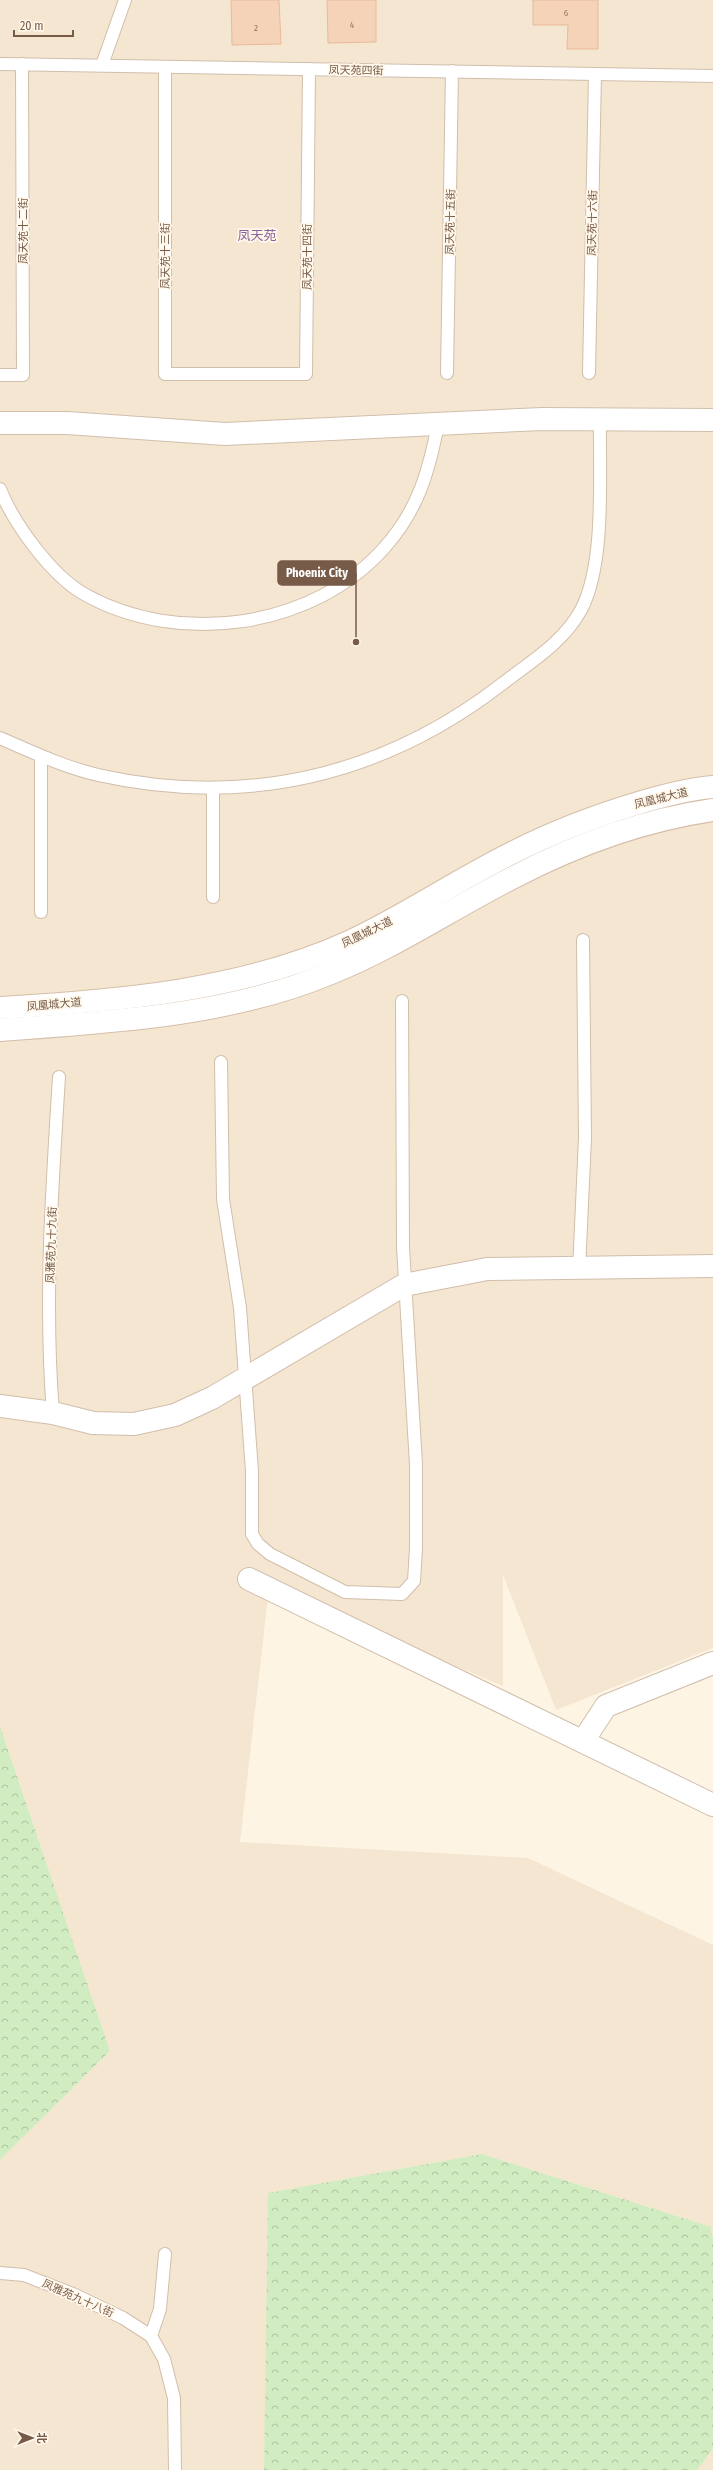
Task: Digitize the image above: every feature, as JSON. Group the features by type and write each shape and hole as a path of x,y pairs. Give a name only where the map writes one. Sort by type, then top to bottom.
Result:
{"street":[{"path":"0,423 67,423 225,434 542,419 713,420"},
{"name":"凤凰城大道","path":"0,1008 113,999 173,990 234,979 295,963 349,942 511,853 569,826 653,799 713,786"},
{"name":"凤凰城大道","path":"0,1030 156,1016 199,1010 291,987 331,973 376,952 516,875 572,851 650,822 713,810"},
{"path":"0,1406 53,1413 93,1423 134,1424 175,1415 212,1398 404,1285 487,1269 579,1270 713,1266"},
{"path":"249,1579 713,1805"},
{"path":"583,1741 606,1706 713,1663"}],"lane":[{"path":"102,65 125,0"},
{"name":"凤天苑四街","path":"0,64 713,76"},
{"name":"凤天苑十二街","path":"0,375 23,375 22,64"},
{"name":"凤天苑十三街","path":"165,67 165,374 235,374"},
{"name":"凤天苑十四街","path":"235,374 306,374 308,69"},
{"name":"凤天苑十五街","path":"447,373 452,71"},
{"name":"凤天苑十六街","path":"589,373 595,74"},
{"path":"0,738 41,756 104,776 154,785 213,788 280,783 294,780 345,768 408,744 467,711 555,644 581,610 596,570 600,419"},
{"path":"0,489 26,536 52,567 84,593 127,612 173,622 227,623 266,617 310,602 351,578 385,547 411,510 426,476 438,424"},
{"path":"41,756 41,912"},
{"path":"213,788 213,897"},
{"path":"579,1270 586,1079 583,940"},
{"path":"221,1062 223,1199 240,1308 252,1471 252,1534 258,1544 270,1554 345,1592 402,1594 414,1581 416,1548 416,1465 404,1285 401,1120 402,1001"},
{"name":"凤雅苑九十九街","path":"53,1413 49,1360 49,1282 59,1077"},
{"path":"151,2336 160,2309 165,2254"},
{"name":"凤雅苑九十八街","path":"0,2273 24,2275 73,2294 123,2318 151,2336 164,2359 174,2398 175,2470"}],"shaded area":[{"path":"0,0 713,0 713,1648 556,1710 503,1575 503,1686 269,1588 240,1842 528,1858 713,1945 713,2239 711,2227 482,2154 269,2193 264,2470 0,2470 0,2160 110,2051 0,1726"},
{"path":"713,2449 713,2470 697,2470"}],"green space":[{"path":"0,1726 110,2051 0,2160"},
{"path":"482,2154 711,2227 713,2239 713,2449 697,2470 264,2470 268,2193"}],"building":[{"path":"231,0 279,0 281,44 232,45"},
{"path":"327,0 376,0 376,42 328,43"},
{"path":"533,0 598,0 598,49 567,49 568,25 533,25"}],"place":[{"name":"Phoenix City","path":"356,642"}],"district":[{"name":"凤天苑","path":"257,235"}]}
